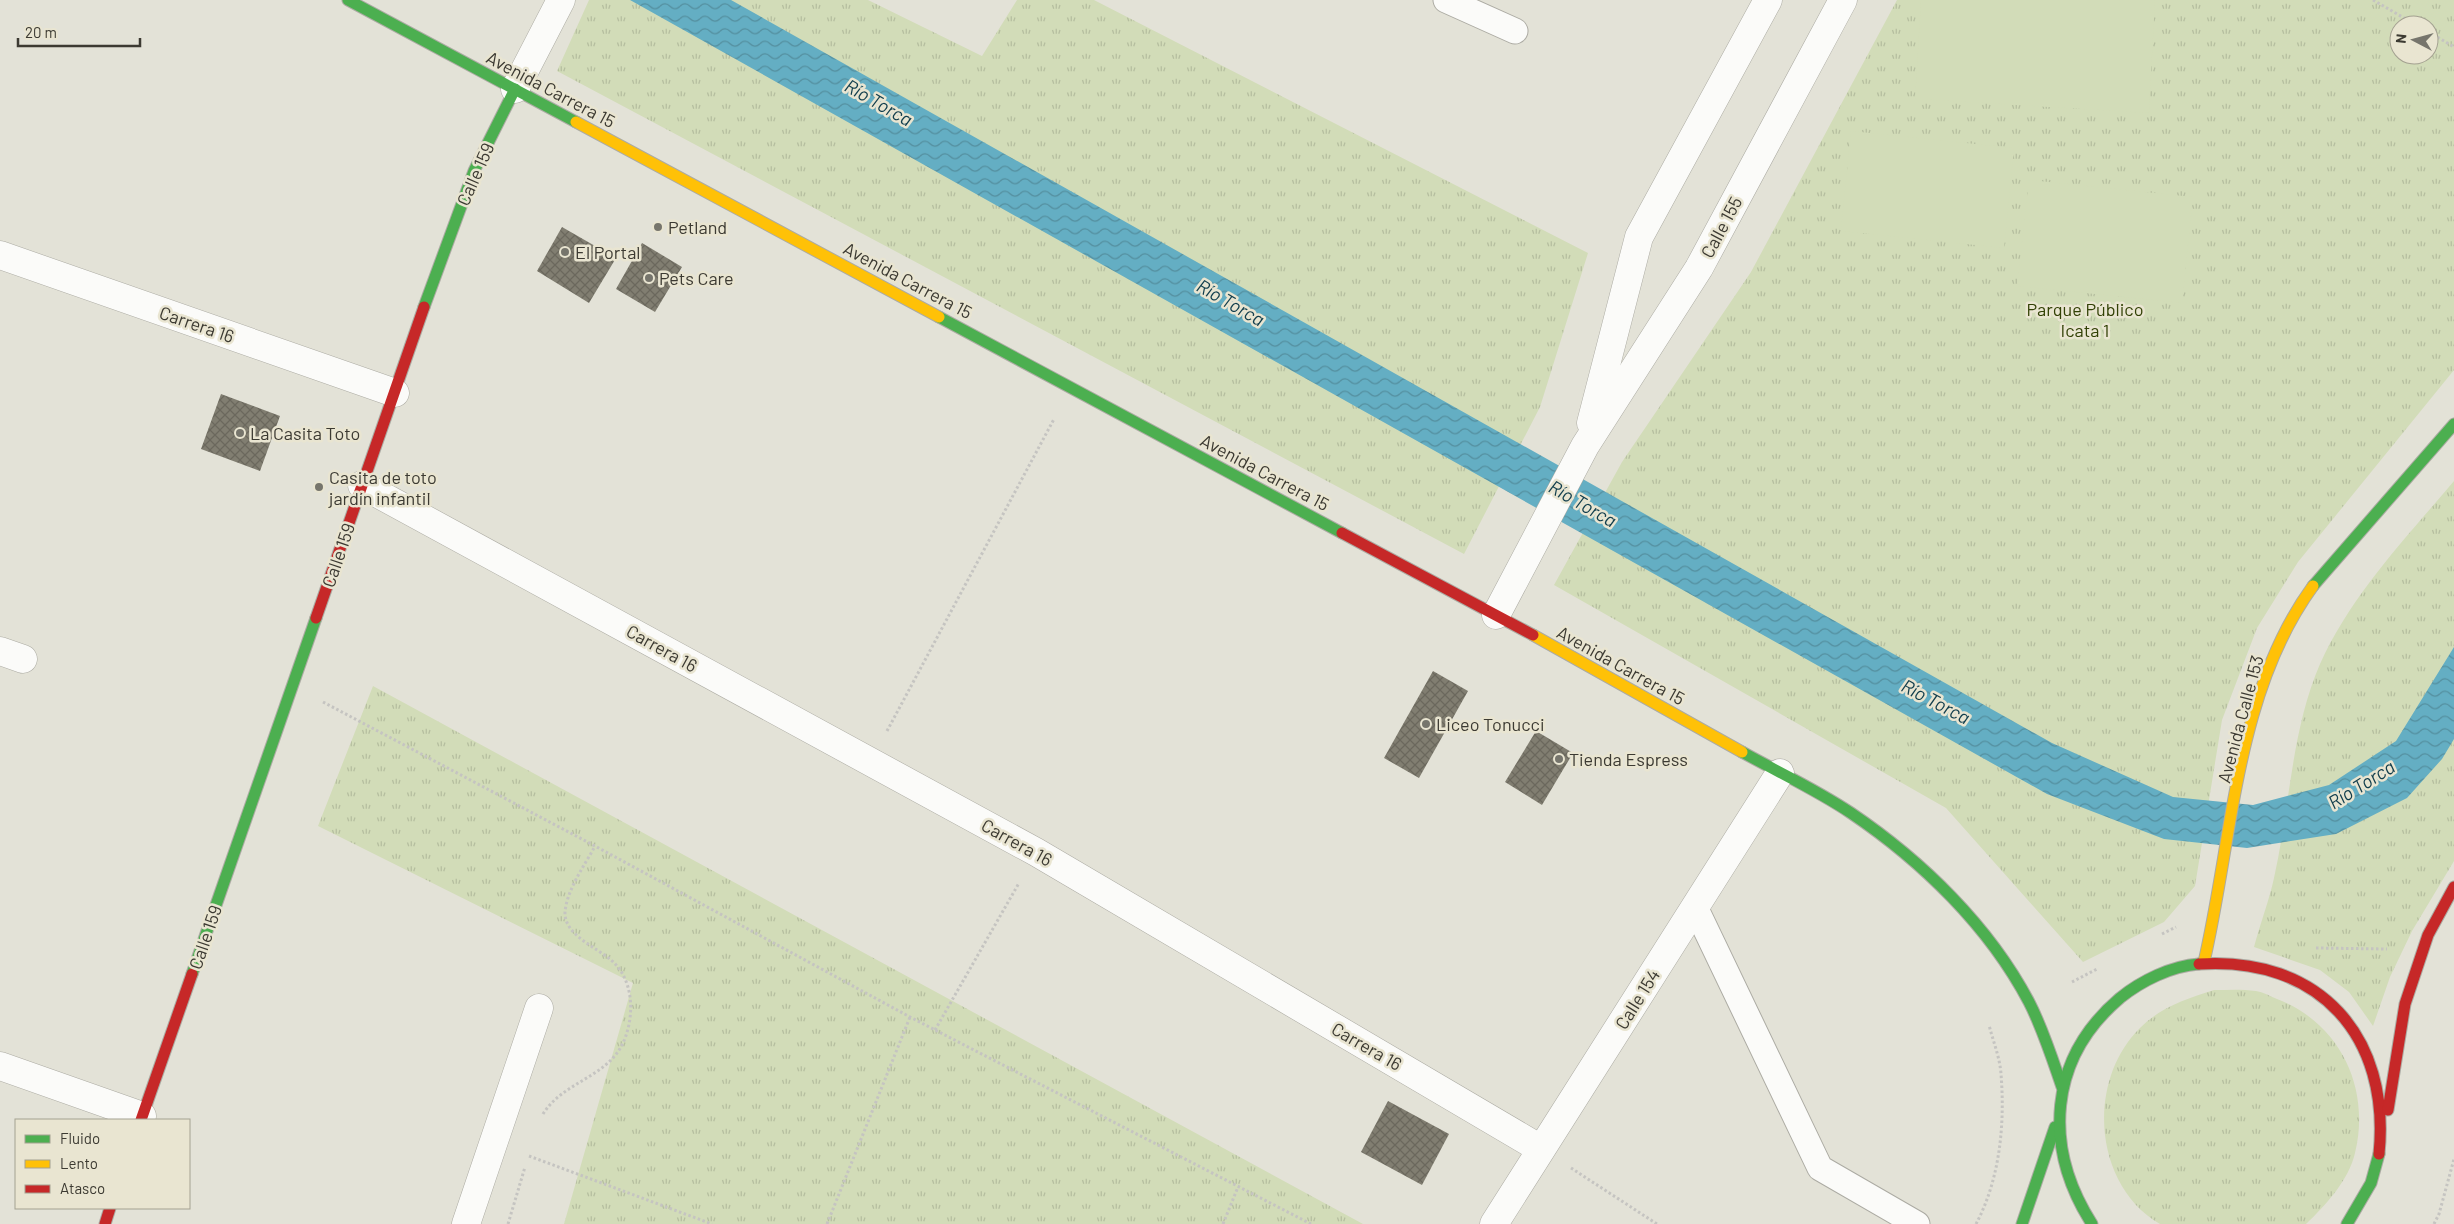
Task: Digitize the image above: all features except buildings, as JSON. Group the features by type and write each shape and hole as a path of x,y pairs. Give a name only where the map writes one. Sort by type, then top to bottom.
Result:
{"street":[{"name":"Avenida Carrera 15","path":"348,0 1496,615 1849,812 1885,836 1916,861 1949,894 1995,950 2024,992 2046,1040 2062,1087"},
{"name":"Calle 159","path":"141,1118 458,210 474,171 561,0"},
{"name":"Calle 155","path":"1585,446 1639,237 1768,0"},
{"name":"Calle 155","path":"1496,615 1585,446 1699,268 1843,0"},
{"name":"Carrera 16","path":"0,255 394,393"},
{"name":"Avenida Calle 153","path":"2204,962 2216,921 2240,775 2256,712 2274,656 2302,600 2321,575 2454,424"},
{"name":"Carrera 16","path":"362,484 1036,852 1541,1149"},
{"name":"Calle 154","path":"1494,1224 1780,773"},
{"path":"2347,1224 2366,1195 2379,1156 2405,1004 2428,935 2454,887"},
{"path":"2022,1224 2058,1116 2062,1087 2074,1054 2091,1026 2121,994 2160,972 2204,962 2256,964 2298,980 2329,1002 2354,1031 2371,1062 2381,1100 2379,1156"},
{"path":"466,1224 539,1008"},
{"path":"0,1066 141,1118"},
{"path":"2058,1116 2062,1156 2073,1192 2092,1224"},
{"path":"105,1224 110,1209"}],"lane":[{"path":"1446,0 1515,30"},
{"path":"1695,907 1820,1168 1917,1224"}],"path":[{"path":"2373,0 2399,15"},
{"path":"2439,38 2454,47"},
{"path":"870,762 1055,417"},
{"path":"292,686 595,846 910,1018 1311,1224"},
{"path":"540,1122 549,1103 561,1093 597,1073 613,1058 622,1045 627,1031 632,1002 627,985 613,961 575,934 567,922 565,913 568,898 595,846"},
{"path":"935,1030 1036,852"},
{"path":"2160,935 2178,926"},
{"path":"2314,947 2323,950 2393,949"},
{"path":"2072,982 2099,968"},
{"path":"827,1224 910,1018"},
{"path":"1976,1224 1987,1203 1998,1160 2002,1114 2001,1072 1990,1025"},
{"path":"508,1224 532,1147"},
{"path":"1541,1149 1658,1224"},
{"path":"529,1156 712,1224"},
{"path":"2434,1224 2439,1214 2454,1158"},
{"path":"1223,1224 1238,1187"}],"green space":[{"path":"589,0 868,0 982,56 1017,0 1094,0 1588,253 1540,407 1464,554 557,71"},
{"name":"Parque Público Icata 1","path":"1897,0 2454,0 2454,370 2298,562 2257,628 2222,720 2195,886 2164,922 2083,962 1946,808 1554,585 1622,462 1751,272"},
{"path":"1921,0 2155,0 2149,113 1915,99"},
{"path":"1851,131 2014,148 2004,248 1841,231"},
{"path":"2029,180 2193,197 2182,303 2017,286"},
{"path":"2454,481 2454,861 2412,931 2390,977 2373,1026 2349,992 2320,970 2254,947 2274,878 2303,716 2320,664 2347,614 2363,591"},
{"path":"373,686 1363,1224 564,1224 633,983 318,826"},
{"path":"2214,990 2251,990 2269,995 2299,1010 2318,1024 2334,1041 2346,1061 2354,1082 2358,1105 2359,1129 2355,1153 2342,1183 2306,1224 2160,1224 2138,1207 2121,1184 2110,1159 2105,1131 2105,1103 2111,1076 2123,1050 2140,1028 2156,1014 2184,1000"}],"water":[{"name":"Río Torca","path":"630,0 731,0 2052,743 2173,797 2253,805 2329,785 2396,741 2454,647 2454,739 2442,759 2407,798 2336,834 2247,848 2164,839 2047,794"}],"traffic: fast":[{"path":"348,0 576,122"},
{"path":"424,307 474,171 515,89"},
{"path":"939,317 1342,533"},
{"path":"2313,586 2454,424"},
{"path":"192,974 316,618"},
{"path":"1742,752 1851,813 1903,852 1952,897 1974,921 2013,974 2039,1023 2062,1087"},
{"path":"2092,1224 2076,1195 2066,1165 2060,1135 2061,1105 2067,1076 2078,1048 2096,1022 2120,998 2137,986 2167,971 2199,964"},
{"path":"2022,1224 2055,1127"},
{"path":"2347,1224 2371,1183 2379,1154"}],"traffic: slow":[{"path":"576,122 939,317"},
{"path":"2204,962 2240,767 2252,719 2267,672 2287,628 2313,586"},
{"path":"1533,635 1742,752"}],"traffic: jam":[{"path":"316,618 424,307"},
{"path":"1342,533 1533,635"},
{"path":"2388,1110 2405,1004 2428,935 2454,887"},
{"path":"2199,964 2242,965 2279,974 2312,989 2338,1012 2359,1040 2373,1073 2380,1112 2379,1154"},
{"path":"141,1119 192,974"},
{"path":"105,1224 110,1209"}],"place":[{"name":"Petland","path":"658,227"},
{"name":"El Portal","path":"565,252"},
{"name":"Pets Care","path":"649,278"},
{"name":"La Casita Toto","path":"240,433"},
{"name":"Casita de toto jardín infantil","path":"319,487"},
{"name":"Liceo Tonucci","path":"1426,724"},
{"name":"Tienda Espress","path":"1559,759"}]}
